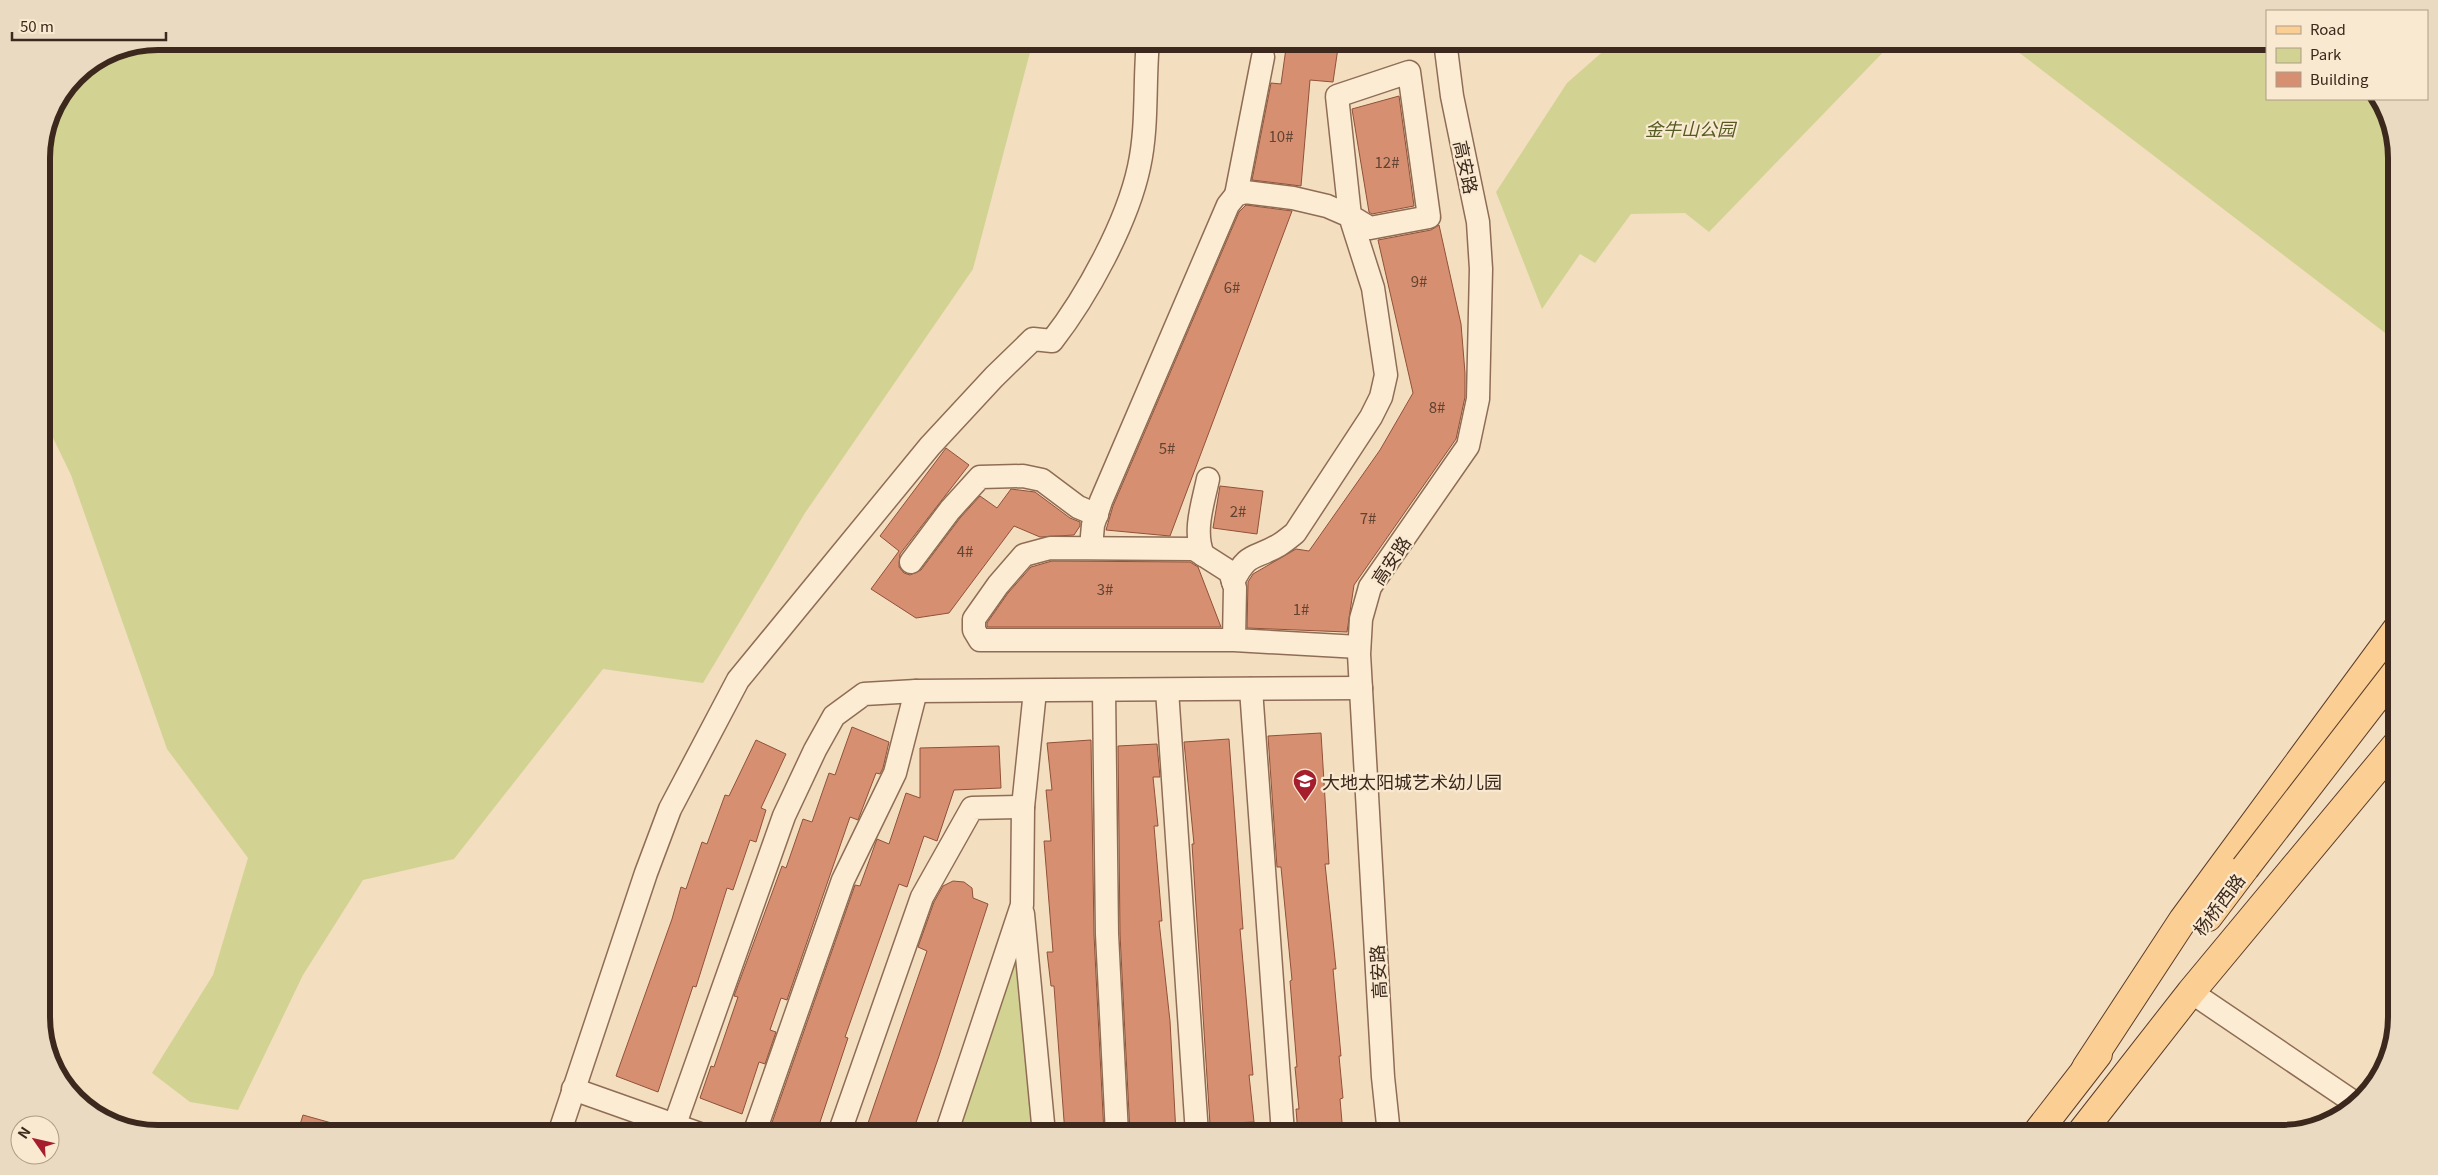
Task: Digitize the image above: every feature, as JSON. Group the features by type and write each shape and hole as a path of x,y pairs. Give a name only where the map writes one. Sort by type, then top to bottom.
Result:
{"main road":[{"path":"2086,1068 2182,920 2388,641"},
{"name":"杨桥西路","path":"2043,1125 2086,1068 2147,996 2388,683"},
{"name":"杨桥西路","path":"2087,1125 2191,992 2388,755"}],"street":[{"path":"562,1125 670,809 738,680 930,446 987,384 1033,339 1052,341 1069,319 1117,231 1133,192 1139,166 1146,116 1148,50"},
{"name":"高安路","path":"1388,1125 1383,1078 1359,647 1361,619 1370,587 1468,446 1478,399 1481,269 1478,222 1452,96 1446,50"},
{"path":"1091,547 1097,515 1216,230 1228,205 1236,195 1263,57"},
{"path":"1233,582 1241,566 1256,554 1278,546 1295,533 1371,417 1381,397 1386,375 1375,296 1350,216 1337,96 1410,72 1429,217 1370,228 1350,216 1327,206 1292,198 1245,192 1236,195"},
{"path":"911,562 950,510 980,477 1023,476 1042,480 1078,507 1097,515"},
{"path":"1203,555 1198,543 1198,531 1208,479"},
{"path":"1234,640 1233,582 1230,572 1194,549 1050,548 1024,555 1011,568 974,619 974,630 980,640 1234,640 1359,647"},
{"path":"573,1089 675,1124 784,816 815,750 834,716 864,694 916,691 1361,688"},
{"path":"1251,689 1282,1125"},
{"path":"1167,690 1196,1125"},
{"path":"757,1125 843,880 895,773 916,691"},
{"path":"1035,691 1023,807 1022,905 1043,1125"},
{"path":"1104,691 1107,934 1117,1125"},
{"path":"842,1125 922,897 972,808 1023,807"},
{"path":"949,1125 1022,905"},
{"path":"2191,992 2350,1099"}],"green space":[{"path":"150,50 1031,50 973,269 805,513 703,683 603,669 454,859 363,880 303,975 238,1110 190,1102 152,1073 213,975 248,858 167,749 71,475 50,432 50,150 58,116 72,92 98,68 110,61 137,52"},
{"name":"金牛山公园","path":"1605,50 1885,50 1709,232 1685,213 1631,214 1595,263 1580,254 1542,309 1496,192 1567,83"},
{"path":"2016,50 2266,50 2266,100 2371,100 2382,123 2388,150 2388,335"},
{"path":"1021,927 1035,1125 958,1125"}],"building":[{"path":"1286,50 1338,50 1333,82 1310,80 1301,186 1252,180 1271,83 1281,84"},
{"path":"1399,96 1414,206 1372,214 1369,212 1352,109"},
{"path":"1246,205 1292,211 1170,536 1106,530 1113,506 1239,212"},
{"path":"1439,225 1461,324 1465,373 1465,397 1456,439 1354,585 1347,632 1247,628 1248,582 1253,574 1296,549 1309,551 1380,450 1413,393 1378,240 1431,230"},
{"path":"946,448 969,465 900,554 899,567 904,573 910,575 921,570 960,518 980,496 997,508 1011,489 1035,492 1070,518 1080,522 1080,526 1074,535 1040,537 1014,526 949,613 916,618 871,589 899,551 880,536"},
{"path":"1220,486 1263,491 1257,534 1213,528"},
{"path":"1052,561 1190,562 1198,567 1221,627 987,627 987,623 1008,593 1031,567"},
{"path":"852,727 889,742 883,768 880,774 876,773 858,820 850,817 787,1000 781,998 770,1030 776,1032 765,1064 759,1062 742,1114 700,1098 711,1066 714,1067 738,997 734,996 782,866 786,868 803,819 812,822 829,773 835,775"},
{"path":"1321,733 1329,864 1325,864 1336,969 1333,969 1341,1056 1339,1056 1343,1098 1340,1099 1342,1125 1297,1125 1296,1109 1299,1109 1290,981 1292,980 1281,867 1277,867 1268,736"},
{"path":"1229,739 1243,929 1240,929 1253,1075 1249,1075 1254,1122 1210,1124 1192,844 1194,844 1184,742"},
{"path":"756,740 786,754 761,808 766,810 756,842 750,840 733,890 727,888 696,987 693,986 658,1092 616,1076 672,919 681,887 686,889 702,842 707,844 725,795 729,796"},
{"path":"1091,740 1094,935 1104,1125 1064,1125 1054,986 1051,986 1047,952 1053,952 1044,841 1051,841 1046,790 1052,790 1047,743"},
{"path":"1157,744 1160,777 1153,777 1158,826 1154,826 1162,921 1159,921 1170,1021 1176,1125 1130,1125 1120,934 1118,746"},
{"path":"999,746 1001,788 954,790 937,841 924,836 907,887 899,884 845,1037 848,1038 819,1125 771,1125 855,885 860,886 877,839 889,844 906,793 920,798 920,748"},
{"path":"953,881 964,882 972,888 973,898 988,904 915,1125 867,1125 927,951 918,947 934,902 943,886"},
{"path":"303,1115 339,1125 300,1125"}],"place":[{"name":"大地太阳城艺术幼儿园","path":"1305,802"}]}
